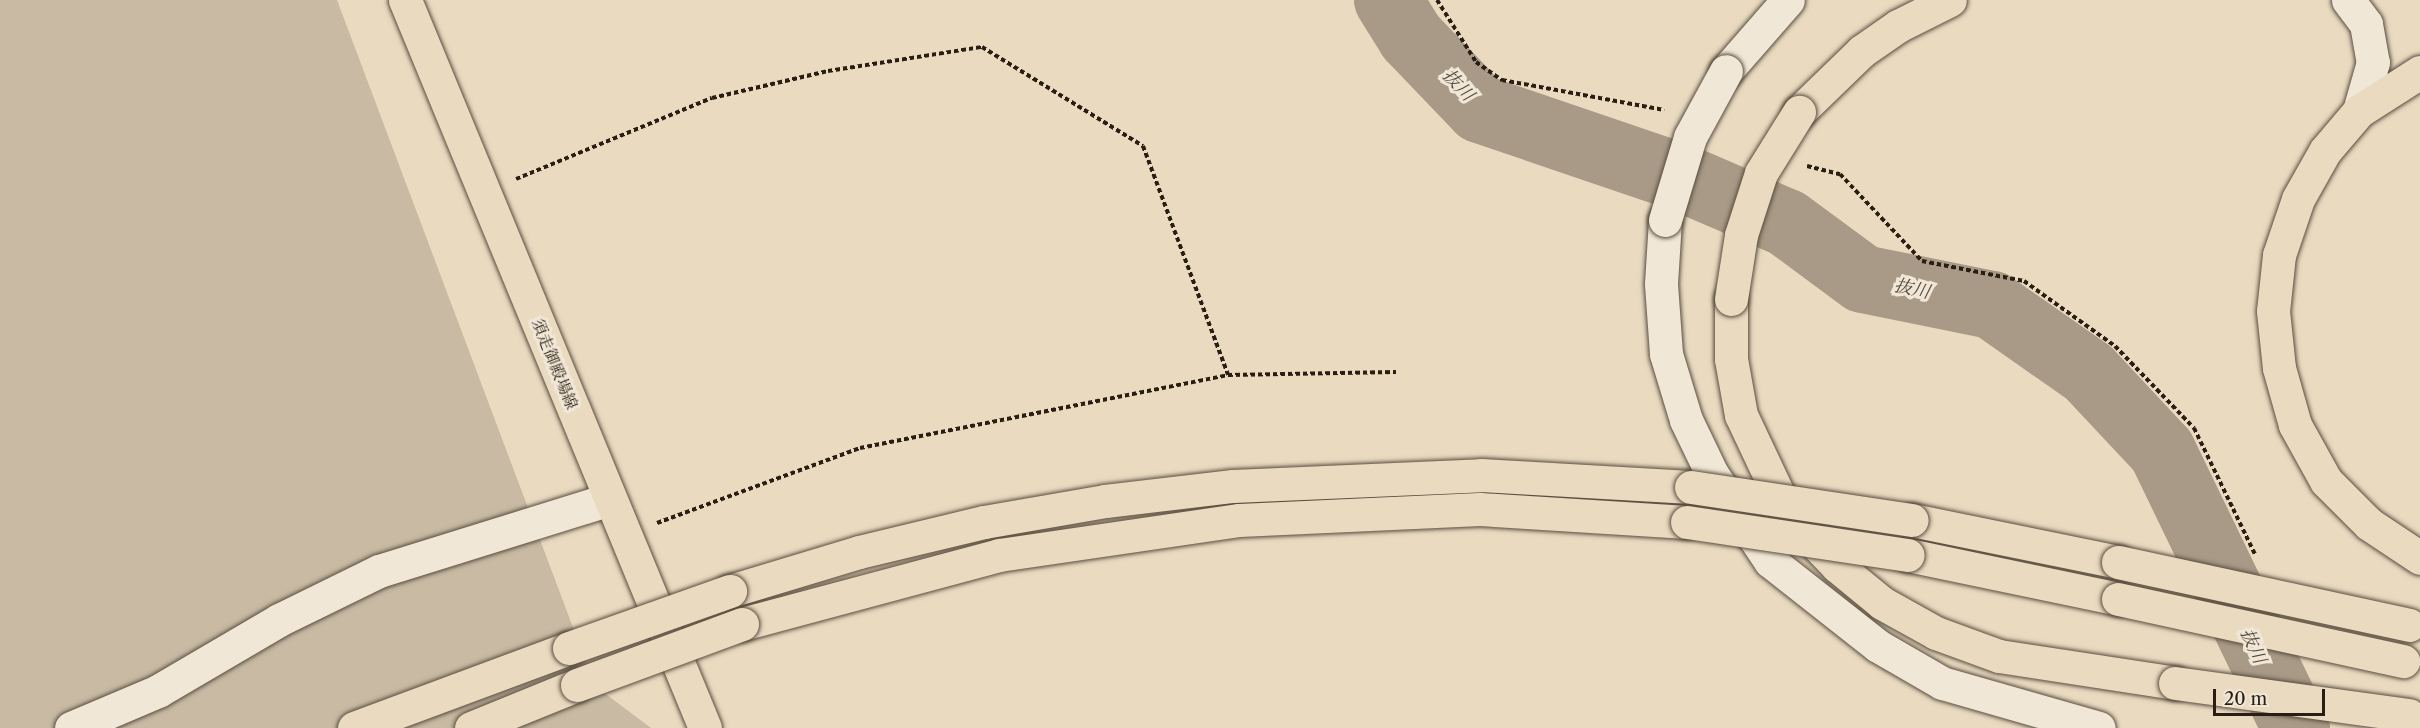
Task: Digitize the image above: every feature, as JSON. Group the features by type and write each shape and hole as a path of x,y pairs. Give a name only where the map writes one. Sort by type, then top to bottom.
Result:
{"main road":[{"name":"須走御殿場線","path":"405,0 705,728"},
{"path":"1950,0 1898,26 1862,51 1799,112 1761,173 1741,235 1731,299 1731,358 1741,415 1788,515 1837,566 1909,618 1999,656 2175,683 2415,715"},
{"path":"2420,72 2360,111 2325,151 2298,199 2279,255 2272,311 2279,368 2295,425 2326,481 2369,524 2420,558"},
{"path":"354,728 730,591 859,552 984,522 1105,501 1233,486 1481,475 1691,487 1912,520 2414,626"},
{"path":"471,728 577,685 742,624 999,555 1239,520 1480,509 1687,522 1908,555 2412,663"}],"street":[{"path":"1788,0 1726,71 1690,136 1665,220 1661,284 1666,354 1686,420 1712,474 1770,561 1878,646 1942,683 2099,728"},
{"path":"2348,0 2366,24 2373,62 2360,111"},
{"path":"71,728 158,691 279,620 379,571 610,499"}],"path":[{"path":"1437,0 1476,62 1502,80 1672,111"},
{"path":"485,192 712,98 828,71 982,47 1143,147 1228,375"},
{"path":"1800,164 1840,174 1922,261 2024,281 2115,346 2194,428 2256,557"},
{"path":"625,534 860,448 1228,375 1396,372"}],"shaded area":[{"path":"0,0 337,0 595,686 651,728 0,728"}],"waterway":[{"name":"抜川","path":"1388,0 1411,37 1480,109 1680,177 1787,223 1863,279 1992,305 2089,373 2162,451 2296,728"}]}
